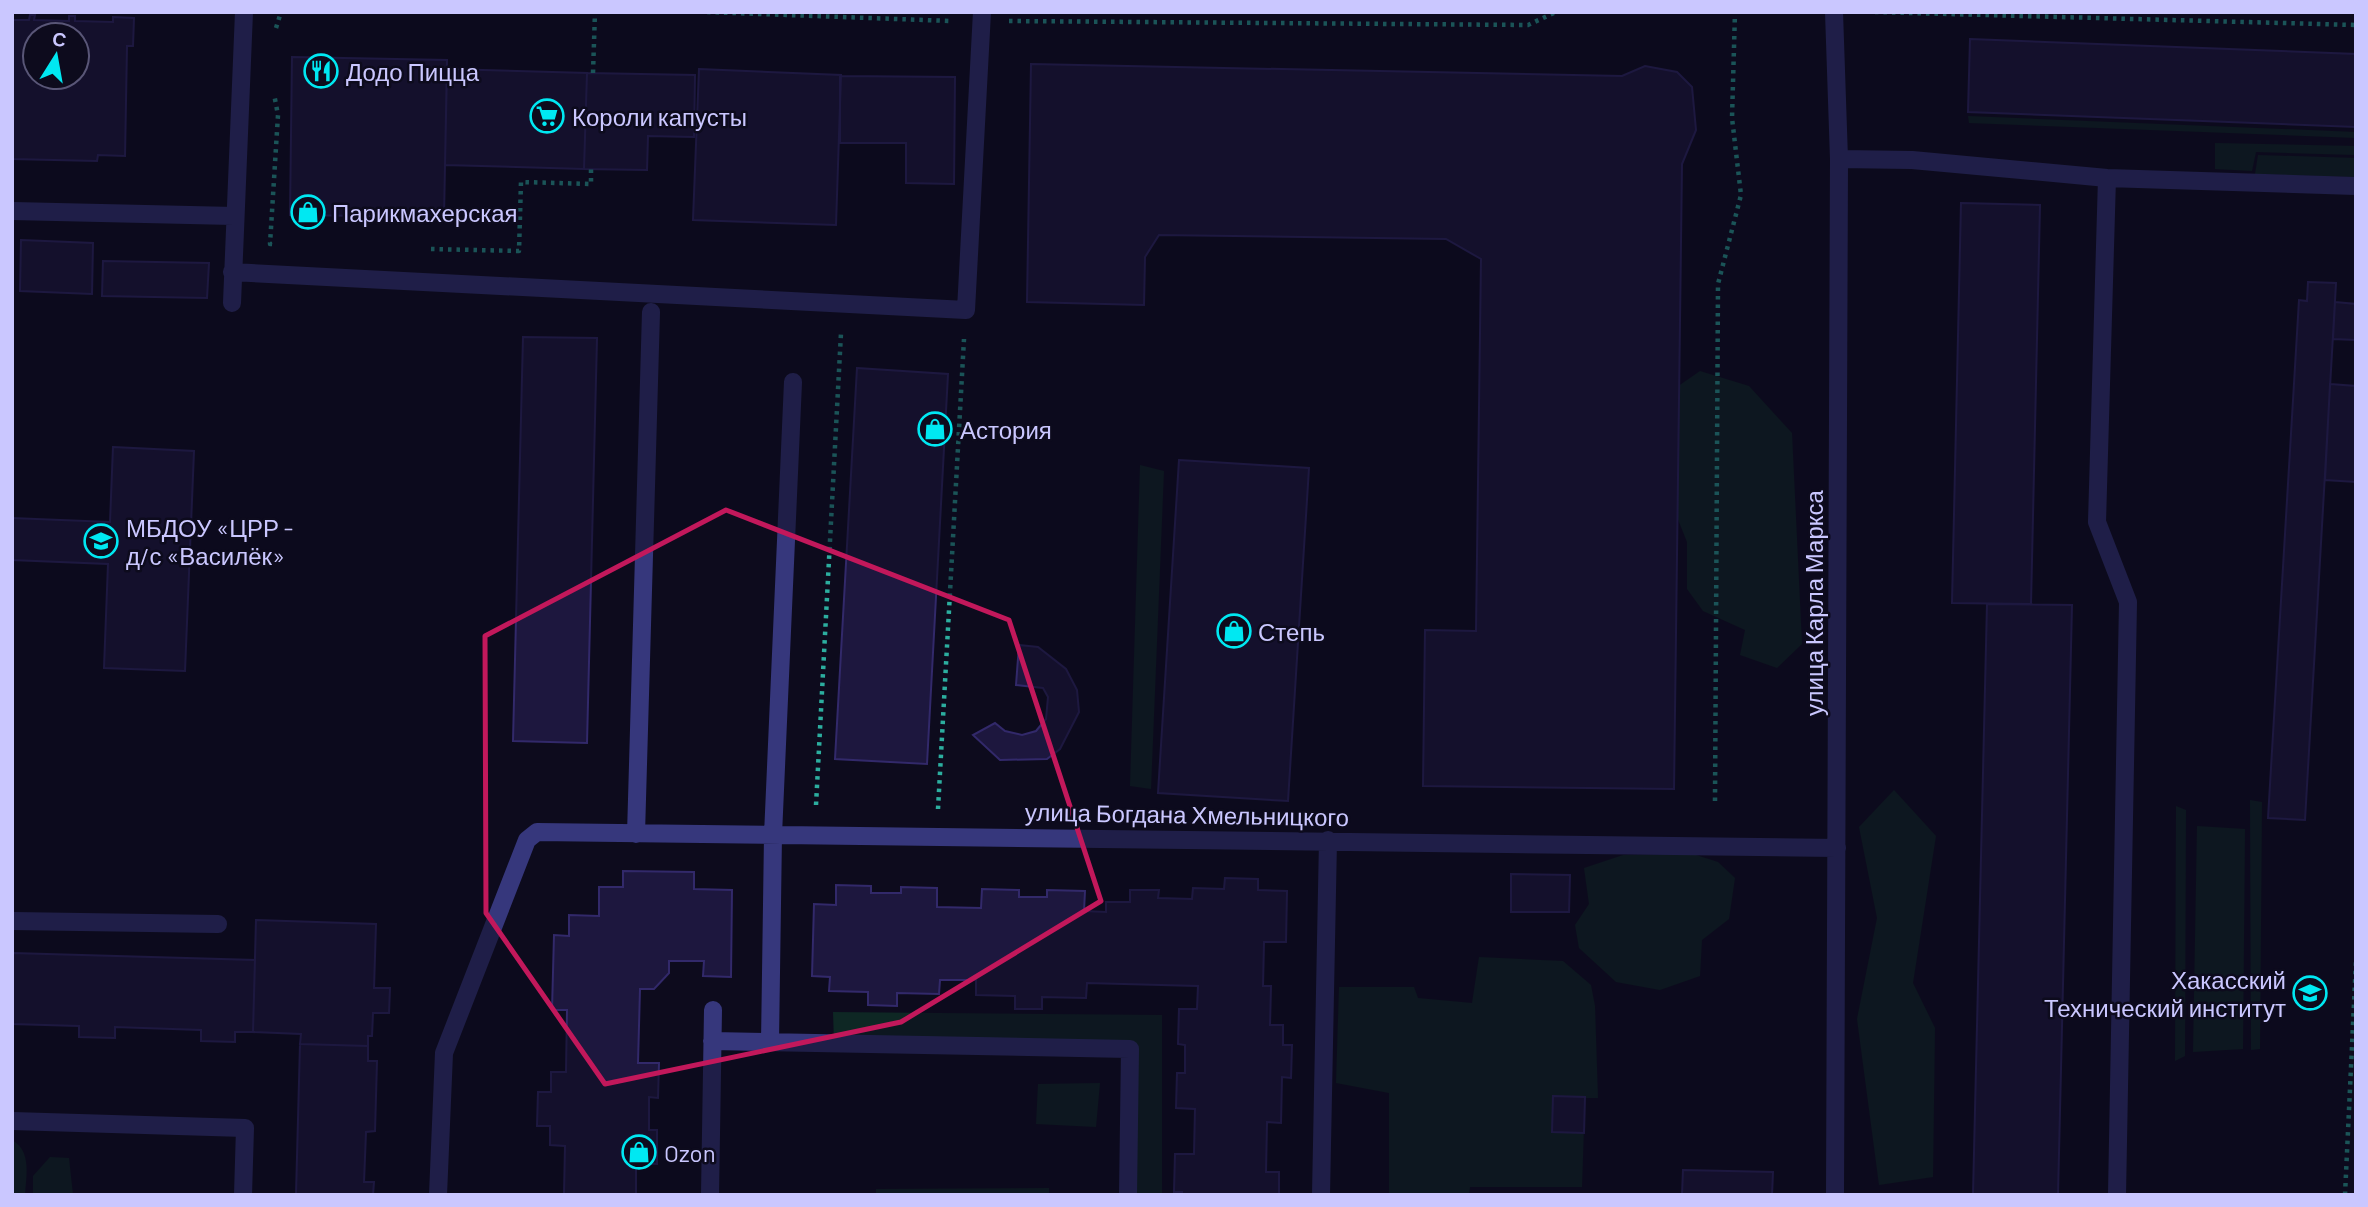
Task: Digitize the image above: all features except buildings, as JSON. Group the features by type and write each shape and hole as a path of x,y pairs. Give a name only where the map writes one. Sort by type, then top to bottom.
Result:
{"street":[{"path":"232,303 244,12"},
{"name":"улица Карла Маркса","path":"1833,12 1839,159 1835,1195"},
{"path":"233,272 966,310 982,17"},
{"path":"1839,159 1912,160 2107,178 2356,186"},
{"path":"2107,178 2097,523 2128,601 2117,1195"},
{"path":"12,211 234,216"},
{"path":"636,834 651,312"},
{"path":"769,1042 773,835 793,382"},
{"name":"улица Богдана Хмельницкого","path":"438,1195 444,1053 527,840 537,832 1837,848"},
{"path":"1321,1195 1328,840"},
{"path":"12,921 218,924"},
{"path":"710,1195 713,1010"},
{"path":"712,1041 1130,1049 1128,1195"},
{"path":"12,1121 245,1128 243,1195"}],"path":[{"path":"273,38 281,12"},
{"path":"593,73 595,12"},
{"path":"707,12 887,20 982,17 1528,25 1556,12"},
{"path":"1715,801 1718,284 1741,195 1732,118 1735,12"},
{"path":"1875,12 2356,25"},
{"path":"272,88 278,115 270,244 284,244"},
{"path":"422,248 519,251 521,182 591,184 591,169"},
{"path":"828,806 815,805 842,304"},
{"path":"925,810 938,811 966,310"},
{"path":"2345,1195 2356,961"}],"highlighted area":[{"path":"726,510 1009,620 1101,901 901,1022 605,1084 486,913 485,636"}],"green space":[{"path":"1968,116 2356,132 2356,138 1969,123"},
{"path":"2215,143 2356,146 2356,155 2256,152 2252,171 2215,169"},
{"path":"2258,155 2356,158 2356,177 2255,174"},
{"path":"1700,371 1749,386 1792,433 1802,644 1777,668 1740,655 1745,630 1703,611 1687,589 1687,542 1671,502 1674,389"},
{"path":"1140,465 1164,471 1151,789 1130,786"},
{"path":"1894,790 1936,836 1913,983 1935,1028 1933,1177 1879,1185 1857,1019 1877,918 1859,827"},
{"path":"2250,800 2262,802 2260,1049 2251,1050"},
{"path":"2176,806 2186,810 2185,1056 2175,1061"},
{"path":"2197,826 2245,829 2243,1049 2193,1052"},
{"path":"1693,854 1718,862 1735,878 1729,919 1702,940 1700,976 1660,990 1616,982 1579,948 1575,925 1589,904 1584,868 1623,855"},
{"path":"1479,957 1563,961 1591,985 1595,1006 1598,1098 1585,1098 1582,1187 1470,1187 1469,1195 1389,1195 1389,1093 1336,1083 1339,987 1414,987 1418,998 1472,1003"},
{"path":"833,1012 1162,1015 1162,1195 1128,1195 1130,1049 834,1044"},
{"path":"1100,1083 1096,1127 1036,1124 1038,1084"},
{"path":"12,1140 25,1157 25,1195 12,1195"},
{"path":"50,1157 69,1158 73,1195 33,1195 33,1176"},
{"path":"1049,1188 1049,1195 876,1195 876,1189"}],"place":[{"name":"Додо Пицца","path":"321,71"},
{"name":"Короли капусты","path":"547,116"},
{"name":"Парикмахерская","path":"308,212"},
{"name":"Астория","path":"935,429"},
{"name":"МБДОУ «ЦРР - д/с «Василёк»","path":"101,541"},
{"name":"Степь","path":"1234,631"},
{"name":"Хакасский Технический институт","path":"2310,993"},
{"name":"Ozon","path":"639,1152"}]}
